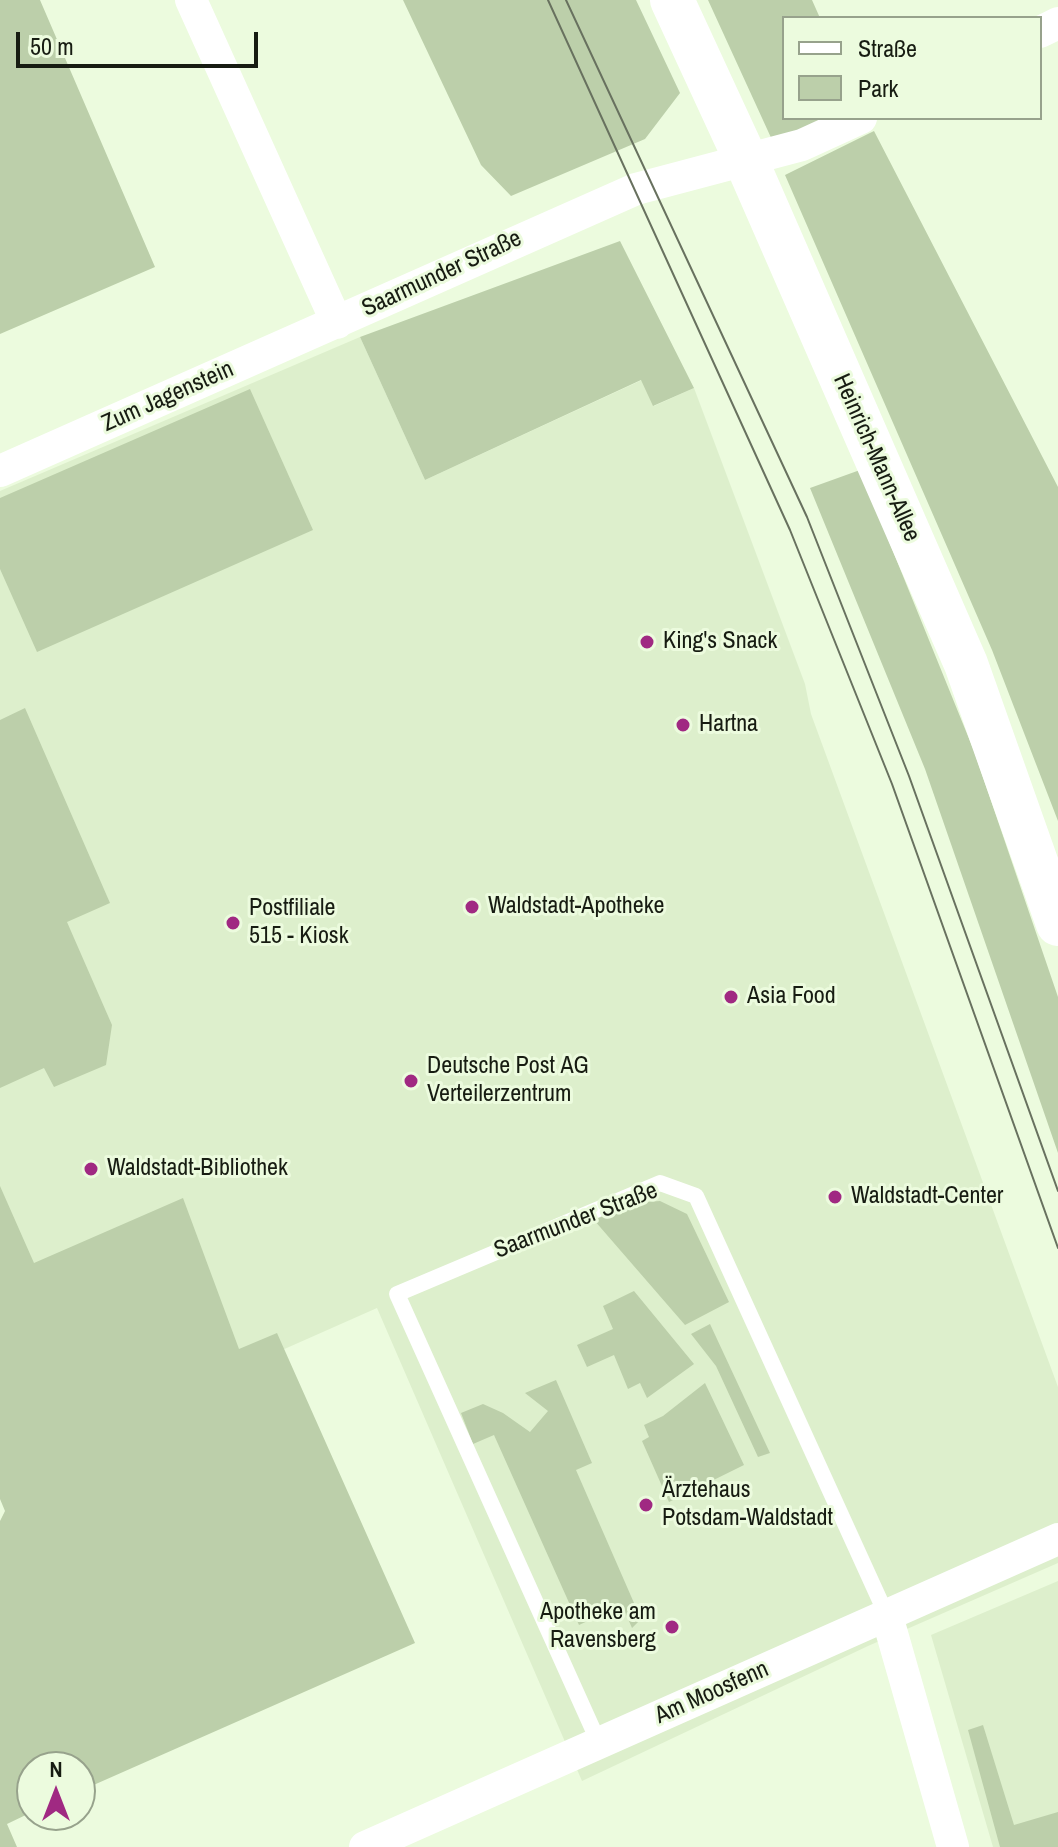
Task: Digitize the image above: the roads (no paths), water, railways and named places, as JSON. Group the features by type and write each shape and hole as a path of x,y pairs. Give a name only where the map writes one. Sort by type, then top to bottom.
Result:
{"main road":[{"name":"Heinrich-Mann-Allee","path":"672,0 745,158 966,664 1058,924"}],"street":[{"name":"Saarmunder Straße","path":"191,0 337,323 636,189 802,145 857,120"},
{"name":"Zum Jagenstein","path":"0,471 337,323"},
{"name":"Am Moosfenn","path":"365,1847 1058,1539"},
{"name":"Saarmunder Straße","path":"887,1616 953,1847"}],"lane":[{"name":"Saarmunder Straße","path":"599,1743 397,1294 660,1183 696,1196 887,1616"}],"tram line":[{"path":"548,0 790,530 892,784 1058,1248"},
{"path":"566,0 807,517 909,776 1058,1191"}],"place":[{"name":"King's Snack","path":"647,642"},
{"name":"Hartna","path":"683,725"},
{"name":"Waldstadt-Apotheke","path":"472,907"},
{"name":"Postfiliale 515 - Kiosk","path":"233,923"},
{"name":"Asia Food","path":"731,997"},
{"name":"Deutsche Post AG Verteilerzentrum","path":"411,1081"},
{"name":"Waldstadt-Bibliothek","path":"91,1169"},
{"name":"Waldstadt-Center","path":"835,1197"},
{"name":"Ärztehaus Potsdam-Waldstadt","path":"646,1505"},
{"name":"Apotheke am Ravensberg","path":"672,1627"}]}
